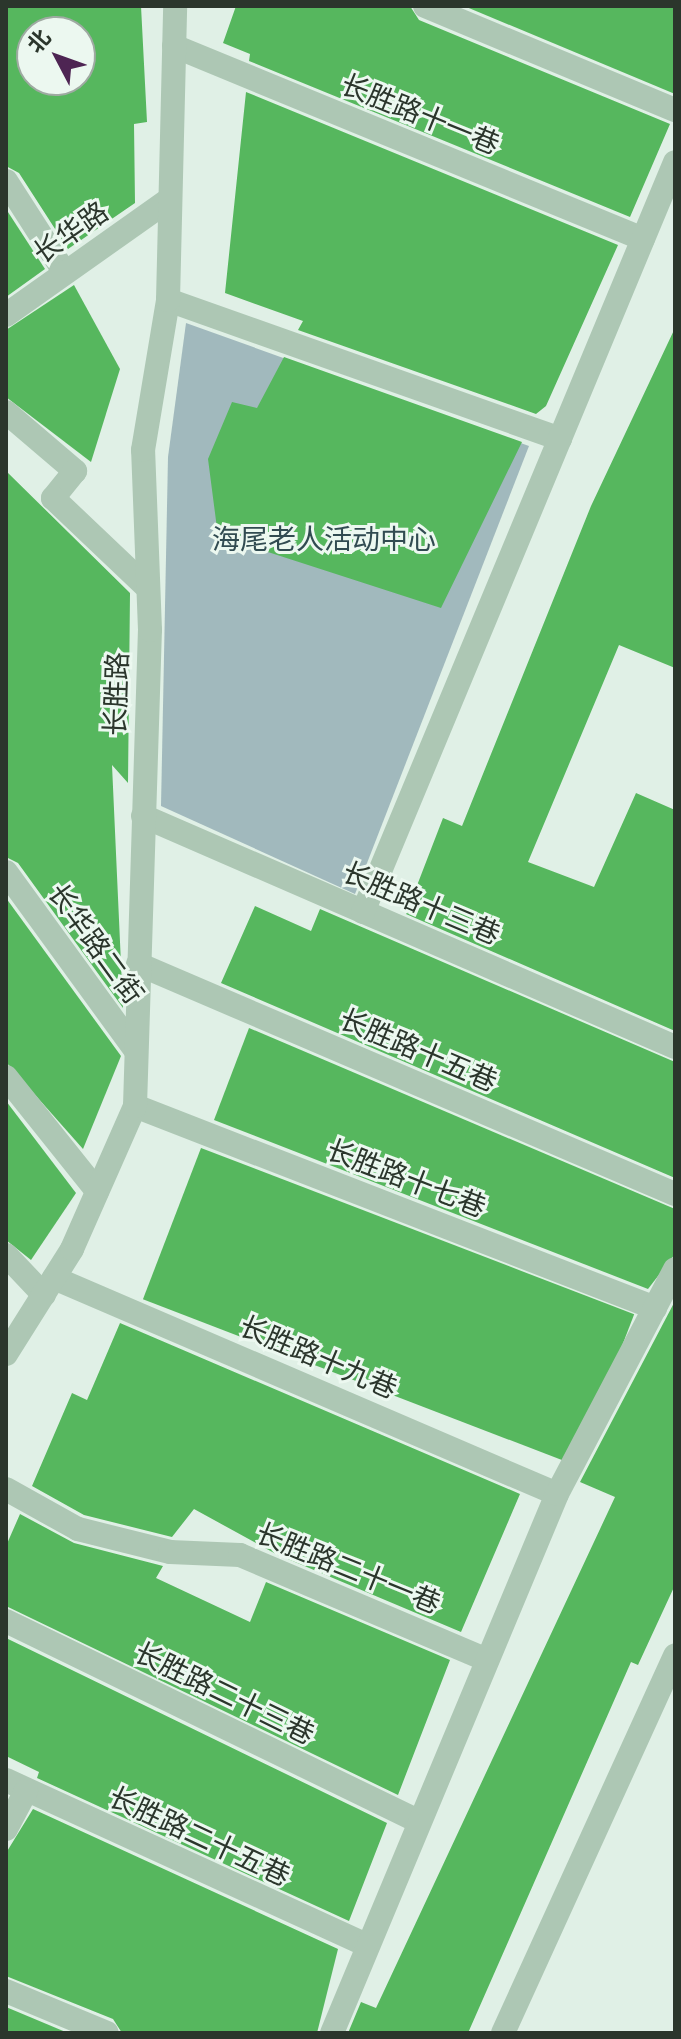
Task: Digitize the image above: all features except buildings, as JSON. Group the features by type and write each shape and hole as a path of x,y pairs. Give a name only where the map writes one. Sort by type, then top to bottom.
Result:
{"street":[{"name":"长胜路","path":"6,1354 49,1286 135,1106 148,588 143,450 168,300 175,6"},
{"path":"425,6 675,110"},
{"name":"长胜路十一巷","path":"174,46 643,239"},
{"path":"363,912 675,162"},
{"path":"6,181 65,273"},
{"name":"长华路","path":"6,315 170,199"},
{"path":"168,300 560,439"},
{"path":"6,412 75,471 53,498 148,588"},
{"name":"长胜路十三巷","path":"143,816 675,1047"},
{"name":"长华路二街","path":"6,872 136,1051"},
{"name":"长胜路十五巷","path":"138,964 675,1194"},
{"path":"6,1077 97,1191"},
{"name":"长胜路十七巷","path":"135,1106 655,1308"},
{"path":"6,1255 49,1286"},
{"path":"332,2033 417,1821 557,1494 675,1269"},
{"name":"长胜路十九巷","path":"49,1286 557,1494"},
{"name":"长胜路二十一巷","path":"6,1489 78,1529 170,1552 240,1555 485,1659"},
{"name":"长胜路二十三巷","path":"6,1621 417,1821"},
{"path":"503,2033 675,1655"},
{"path":"6,1829 16,1786"},
{"name":"长胜路二十五巷","path":"16,1786 368,1946"},
{"path":"6,1991 107,2033"}],"green space":[{"name":"海尾老人活动中心","path":"186,323 529,446 355,894 161,806 168,457"}]}
